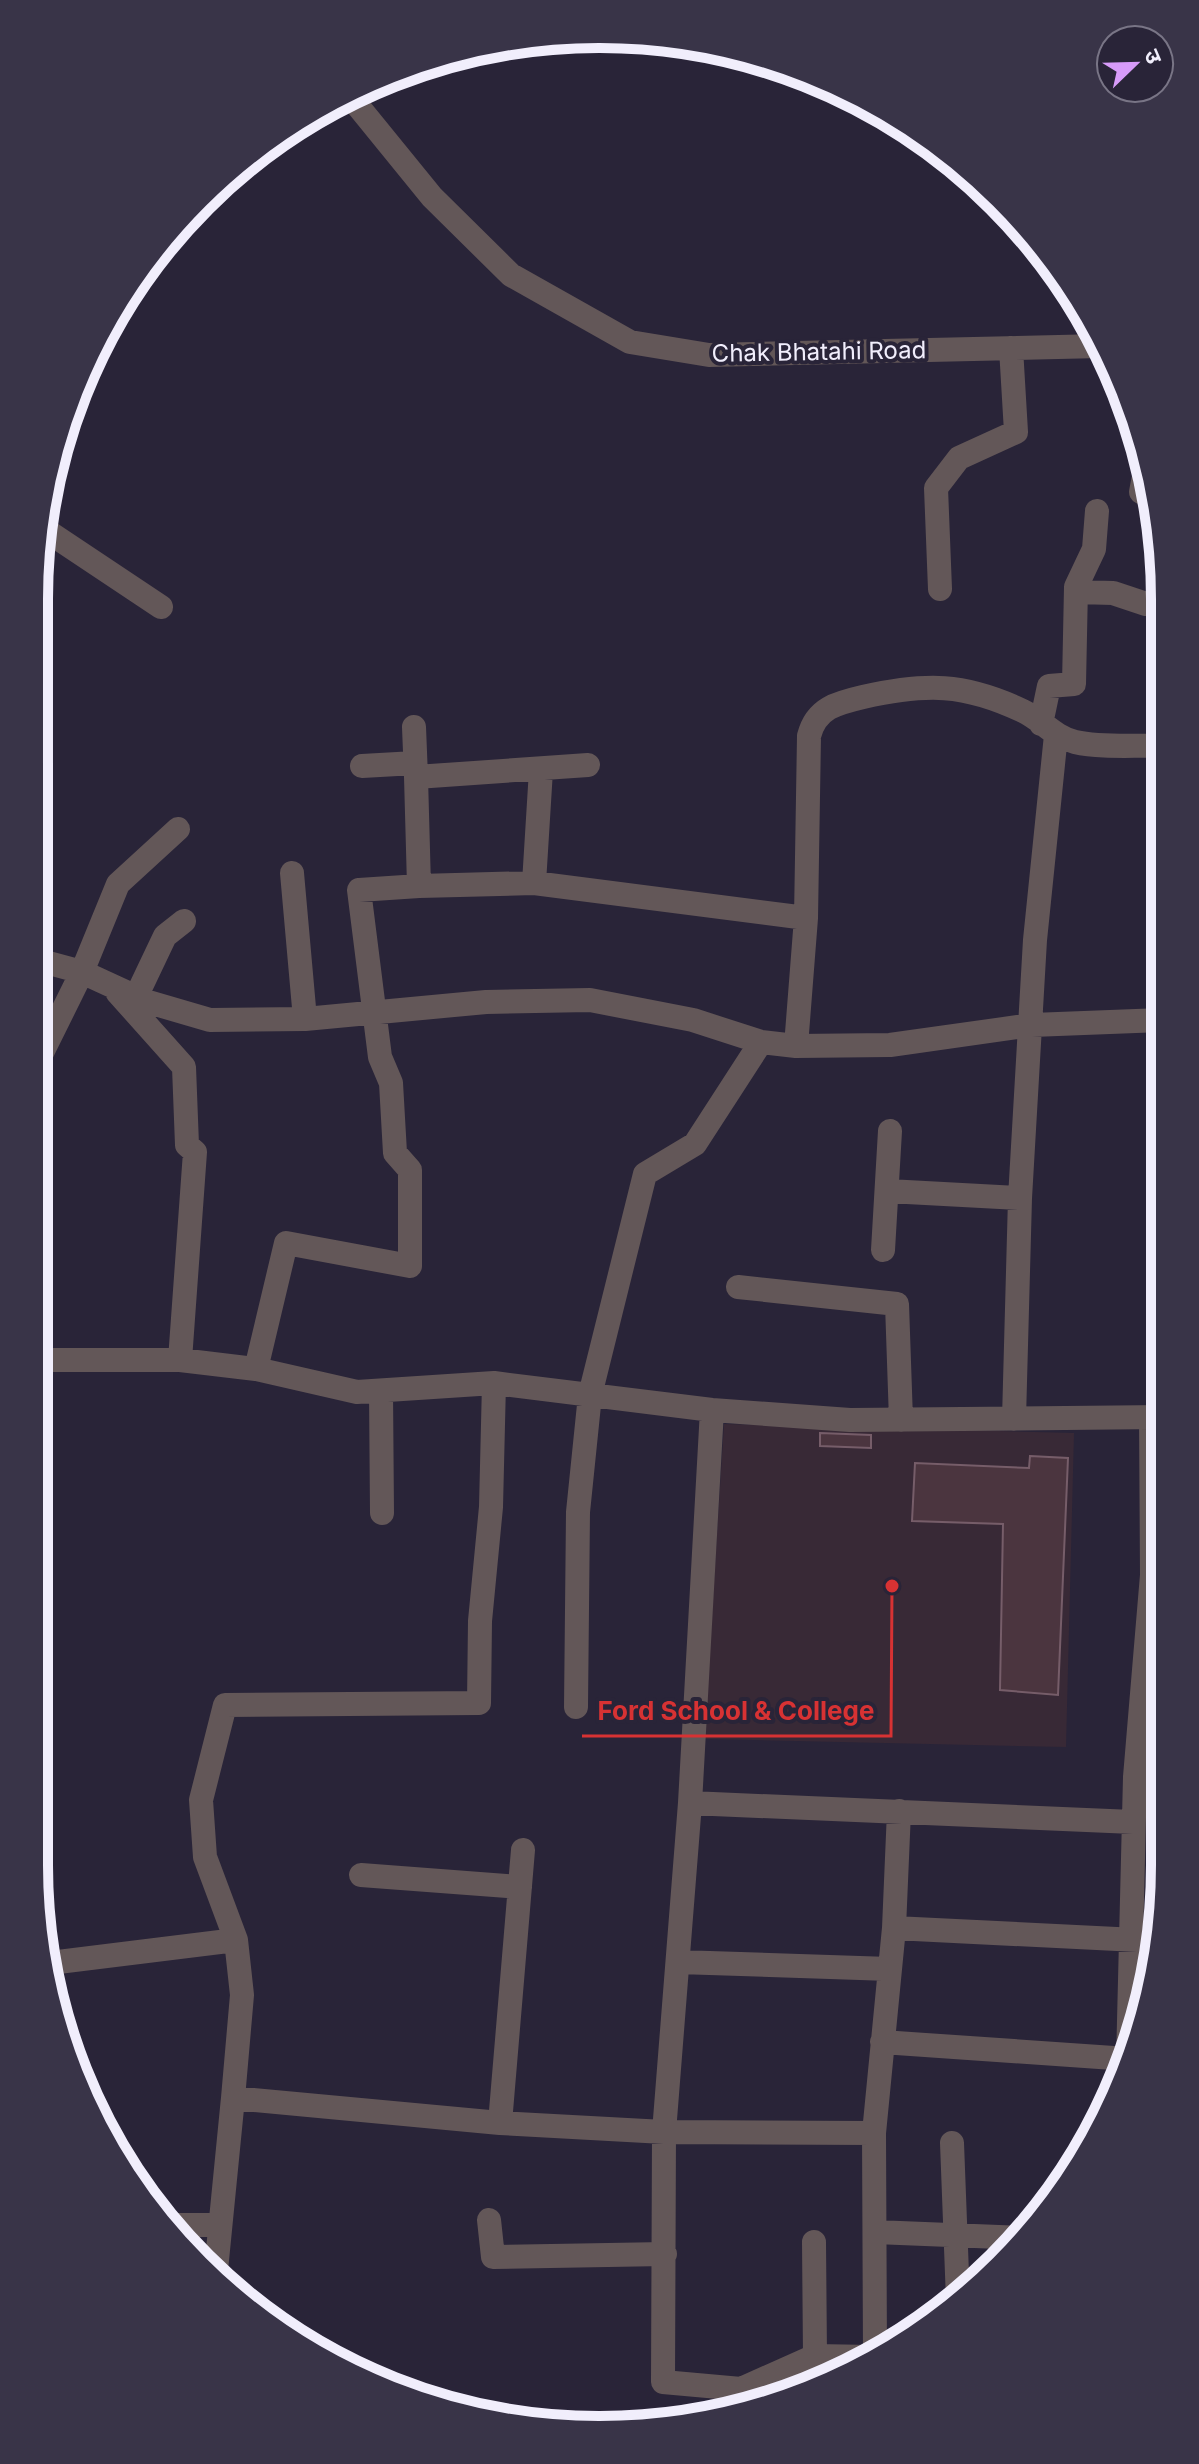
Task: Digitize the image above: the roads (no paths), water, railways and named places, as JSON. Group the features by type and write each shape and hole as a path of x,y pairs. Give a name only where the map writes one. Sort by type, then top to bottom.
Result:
{"street":[{"name":"Chak Bhatahi Road","path":"357,105 432,197 511,275 630,342 709,355 1089,346"},
{"path":"940,589 936,488 959,458 1016,432 1011,348"},
{"path":"1014,1419 1020,1198 1049,686 1074,684 1077,592 1094,549 1097,511"},
{"path":"52,535 161,607"},
{"path":"1077,592 1113,593 1146,604"},
{"path":"796,1046 806,918 809,736 812,723 822,712 839,701 897,689 952,686 1024,712 1048,730 1077,742 1151,746"},
{"path":"414,727 419,886"},
{"path":"362,766 415,770 541,770 588,765"},
{"path":"534,883 541,770"},
{"path":"48,1041 82,972 118,884 178,829"},
{"path":"292,873 305,1019"},
{"path":"256,1369 286,1243 410,1266 410,1170 395,1153 391,1083 380,1057 359,890 534,883 806,918"},
{"path":"136,997 165,936 184,921"},
{"path":"48,963 82,972 136,997 210,1020 305,1019 486,1002 590,1000 693,1020 761,1042 796,1046 890,1045 1032,1025 1151,1020"},
{"path":"111,986 184,1067 187,1145 195,1152 180,1360"},
{"path":"576,1707 578,1512 590,1395 645,1174 695,1144 761,1042"},
{"path":"883,1250 890,1131"},
{"path":"888,1191 1020,1198"},
{"path":"738,1287 897,1304 901,1420"},
{"path":"48,1360 180,1360 256,1369 357,1392 494,1383 712,1410 850,1420 1151,1417"},
{"path":"217,2260 242,1995 236,1940 205,1857 201,1800 225,1705 479,1703 480,1621 491,1507 494,1383"},
{"path":"381,1391 382,1513"},
{"path":"712,1410 690,1803 664,2132 663,2382 745,2396 815,2356 849,2356"},
{"path":"1128,2020 1135,1777 1151,1587"},
{"path":"1135,1777 1151,1777"},
{"path":"690,1803 1133,1822"},
{"path":"874,2342 874,2133 894,1928 899,1811"},
{"path":"500,2123 523,1850"},
{"path":"361,1875 520,1887"},
{"path":"894,1928 1145,1941"},
{"path":"57,1962 236,1940"},
{"path":"678,1962 890,1969"},
{"path":"882,2042 1115,2060"},
{"path":"233,2098 500,2123 664,2132 874,2133"},
{"path":"952,2143 957,2284"},
{"path":"489,2220 493,2257 665,2254"},
{"path":"183,2225 219,2225"},
{"path":"875,2232 1005,2237"},
{"path":"814,2242 815,2356"}],"place":[{"name":"Ford School & College","path":"892,1586"}]}
